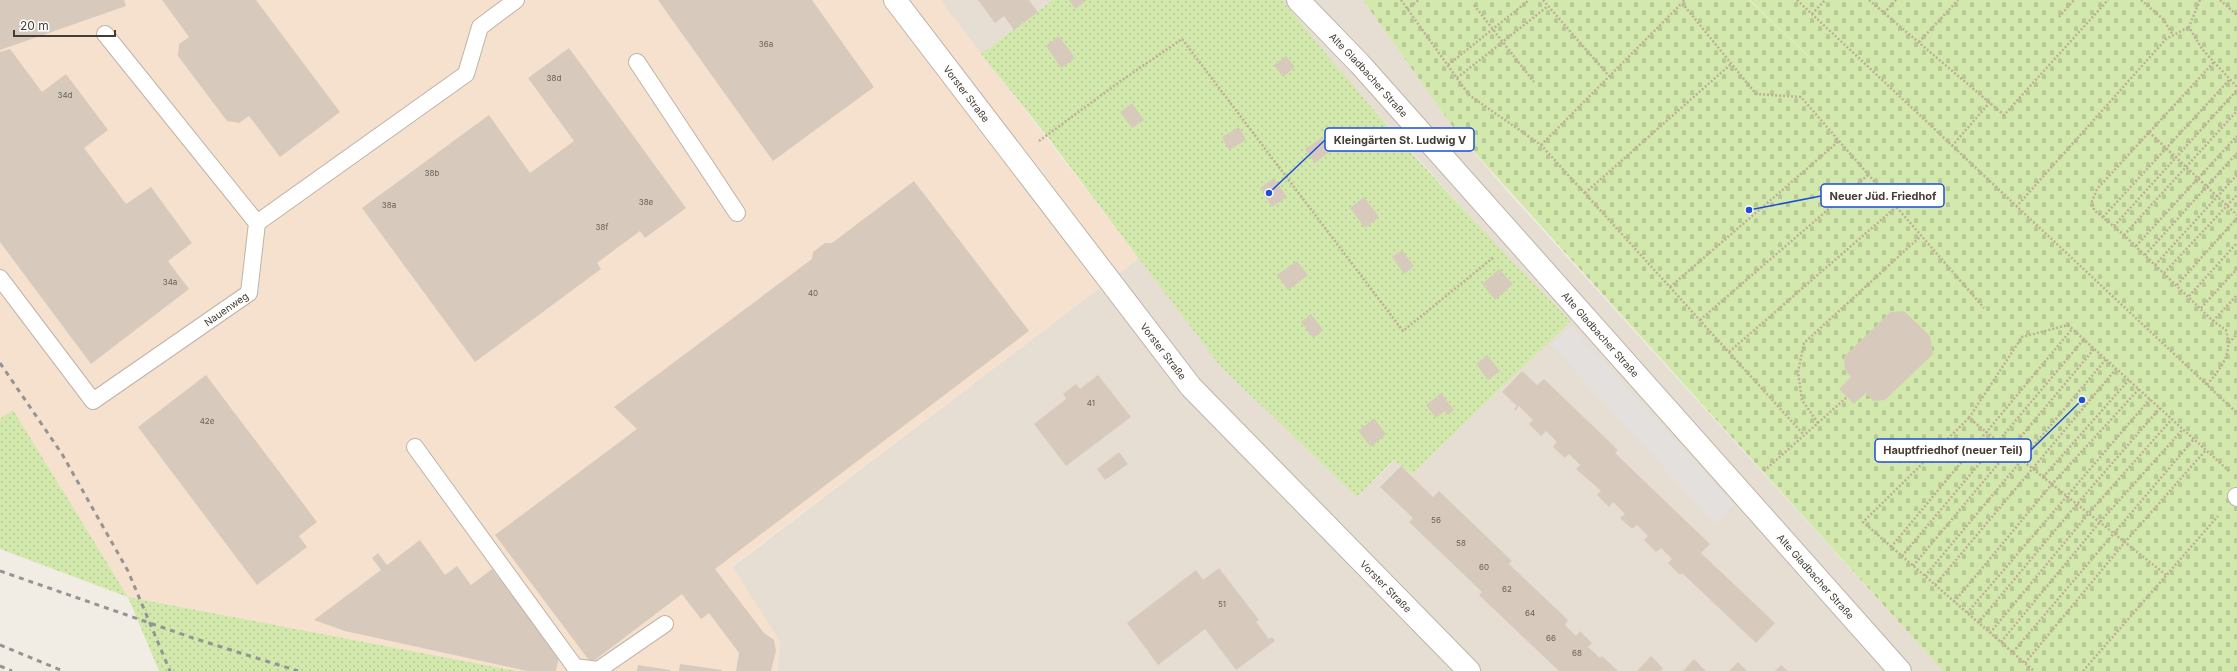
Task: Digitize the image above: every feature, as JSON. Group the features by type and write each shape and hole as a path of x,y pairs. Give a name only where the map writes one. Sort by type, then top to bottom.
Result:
{"street":[{"name":"Vorster Straße","path":"895,0 1192,387 1469,671"},
{"name":"Alte Gladbacher Straße","path":"1298,0 1360,64 1900,671"}],"lane":[{"path":"105,34 257,223 466,74 480,26 516,0"},
{"path":"637,62 737,213"},
{"name":"Nauenweg","path":"0,278 93,401 250,292 257,223"},
{"path":"415,447 575,667 598,670 665,624"}],"path":[{"path":"1401,0 1469,95 1541,145 1804,435"},
{"path":"1407,9 1419,0"},
{"path":"1448,65 1529,0"},
{"path":"1544,0 1609,76"},
{"path":"1541,145 1682,4 1684,0"},
{"path":"1797,0 2237,413"},
{"path":"1812,14 1825,0"},
{"path":"1869,0 2004,115 2108,0"},
{"path":"1884,13 1896,0"},
{"path":"1919,42 1958,0"},
{"path":"2059,17 2074,0"},
{"path":"2142,0 2163,19 2173,36"},
{"path":"2016,207 2166,39 2189,27 2200,0"},
{"path":"2220,0 2237,15"},
{"path":"1682,4 1756,94 1800,97 1984,308"},
{"path":"1474,5 1534,82"},
{"path":"1457,78 1548,6"},
{"path":"2114,226 2237,88 2202,49 2189,27"},
{"path":"1016,159 1122,80 1182,39 1403,331 1516,240"},
{"path":"2207,385 2222,365 2229,351 2226,330 2213,321 2136,246 2094,210 2092,200 2097,189 2214,62"},
{"path":"1584,193 1731,64"},
{"path":"2103,217 2230,79"},
{"path":"1952,146 1990,102"},
{"path":"2124,235 2237,111"},
{"path":"2149,132 2237,215"},
{"path":"2136,246 2237,136"},
{"path":"1670,287 1839,141"},
{"path":"2145,255 2237,153"},
{"path":"1700,320 1868,175"},
{"path":"2155,264 2237,175"},
{"path":"2164,273 2237,195"},
{"path":"1729,352 1896,207"},
{"path":"2176,285 2237,218"},
{"path":"1818,423 1802,400 1798,372 1804,343 1921,236"},
{"path":"2189,296 2237,243"},
{"path":"2201,308 2237,269"},
{"path":"2213,321 2237,295"},
{"path":"2034,671 1863,522 1969,418 2022,337 2068,325 2232,473"},
{"path":"1891,547 2072,329"},
{"path":"2229,343 2237,334"},
{"path":"1902,556 1997,440 2084,339"},
{"path":"1913,566 2094,349"},
{"path":"1925,576 2021,459 2106,359"},
{"path":"1935,585 2116,369"},
{"path":"2043,477 2129,380"},
{"path":"1954,602 2052,484 2139,389"},
{"path":"1764,471 1847,397"},
{"path":"1967,613 2066,495 2150,399"},
{"path":"1978,623 2077,504 2160,408"},
{"path":"1969,418 2166,575"},
{"path":"1990,633 2089,513 2172,419"},
{"path":"2001,642 2100,522 2183,429"},
{"path":"2013,652 2113,532 2194,439"},
{"path":"2024,663 2125,542 2206,450"},
{"path":"2083,671 2236,497"}],"shaded area":[{"path":"0,0 940,0 1139,258 732,566 780,642 777,671 517,671 128,597 13,411 0,419"},
{"path":"940,0 1053,0 981,54"},
{"path":"1282,0 1363,0 1458,134 1509,193 1943,671 777,671 780,642 732,567 1139,258 1220,366 1357,497 1395,460 1412,474 1571,321 1501,251 1342,74"},
{"path":"1571,326 1735,505 1715,524 1551,345"}],"green space":[{"path":"1053,0 1282,0 1386,124 1458,204 1571,321 1412,474 1394,460 1357,497 1220,366 1046,135 981,54"},
{"path":"1363,0 1749,0 1885,129 1750,0 2237,0 2237,671 1943,671 1458,134"},
{"path":"13,410 128,597 0,549 0,419"},
{"path":"128,597 517,671 159,671"}],"building":[{"path":"0,0 124,0 126,6 0,50"},
{"path":"162,0 256,0 340,112 280,157 249,116 239,123 227,121 178,56 179,44 189,37"},
{"path":"658,0 812,0 874,87 773,161"},
{"path":"978,0 1029,0 1038,12 1014,30 1004,16 995,23"},
{"path":"1069,0 1087,0 1075,9"},
{"path":"1059,36 1075,58 1061,68 1046,46"},
{"path":"569,48 686,208 645,238 640,231 597,263 601,269 475,362 362,208 489,115 530,173 574,141 528,78"},
{"path":"10,49 42,92 66,74 108,130 84,148 126,204 151,187 192,243 168,261 189,289 91,364 0,242 0,52"},
{"path":"1286,56 1295,67 1283,77 1274,65"},
{"path":"1132,103 1144,120 1132,128 1120,112"},
{"path":"1239,127 1246,140 1229,150 1222,137"},
{"path":"1321,138 1330,151 1315,163 1305,149"},
{"path":"1274,178 1287,197 1272,207 1260,188"},
{"path":"914,181 1029,331 715,569 764,633 774,640 776,651 771,671 736,671 739,653 709,613 701,619 682,594 591,663 495,535 637,429 614,407 812,259 813,252 825,243 832,243"},
{"path":"1364,197 1379,217 1365,228 1350,208"},
{"path":"1402,250 1414,266 1404,274 1392,257"},
{"path":"1297,261 1308,275 1288,290 1277,275"},
{"path":"1499,269 1513,284 1495,300 1482,284"},
{"path":"1904,311 1930,336 1933,354 1885,400 1873,401 1866,393 1854,404 1839,389 1851,377 1845,371 1844,357 1890,312"},
{"path":"1311,314 1323,330 1313,338 1301,322"},
{"path":"1487,355 1500,371 1488,380 1476,364"},
{"path":"1522,371 1537,385 1544,379 1618,450 1615,453 1710,544 1701,553 1775,623 1756,643 1682,573 1680,575 1668,563 1672,559 1661,548 1656,552 1644,540 1648,536 1637,525 1632,529 1620,518 1625,514 1613,502 1609,507 1597,495 1601,491 1576,469 1580,465 1569,454 1565,458 1553,447 1557,442 1546,431 1541,436 1529,424 1533,420 1519,406 1515,411 1514,409 1517,406 1502,392"},
{"path":"206,375 317,522 299,536 307,547 257,585 138,427"},
{"path":"1098,375 1131,417 1066,466 1034,424 1066,399 1063,394 1076,384 1080,389"},
{"path":"1441,393 1454,410 1448,415 1445,411 1436,418 1426,405"},
{"path":"1374,418 1386,434 1371,447 1358,431"},
{"path":"1119,452 1128,464 1105,480 1097,469"},
{"path":"1401,466 1433,497 1439,491 1512,561 1509,564 1568,620 1565,625 1576,636 1580,631 1592,643 1588,647 1600,658 1602,656 1618,671 1559,671 1479,595 1482,592 1409,522 1413,518 1380,487"},
{"path":"420,540 445,575 457,566 471,585 492,569 559,657 556,671 527,671 345,631 314,620 381,570 372,558 378,553 387,565"},
{"path":"1219,568 1259,620 1256,622 1269,639 1272,637 1275,641 1236,670 1205,629 1158,665 1127,623 1196,570 1203,580"},
{"path":"1651,656 1663,668 1661,671 1637,671"},
{"path":"1694,659 1706,671 1683,671"},
{"path":"1738,662 1747,671 1729,671"},
{"path":"680,664 722,670 722,671 679,671"},
{"path":"638,665 670,670 670,671 637,671"},
{"path":"1781,665 1788,671 1775,671"}],"railway":[{"path":"0,363 62,454 128,571 170,671"},
{"path":"0,571 193,638 298,671"},
{"path":"0,645 63,671"},
{"path":"0,666 12,671"}],"place":[{"name":"Kleingärten St. Ludwig V","path":"1269,193"},
{"name":"Neuer Jüd. Friedhof","path":"1749,210"},
{"name":"Hauptfriedhof (neuer Teil)","path":"2082,400"}]}
